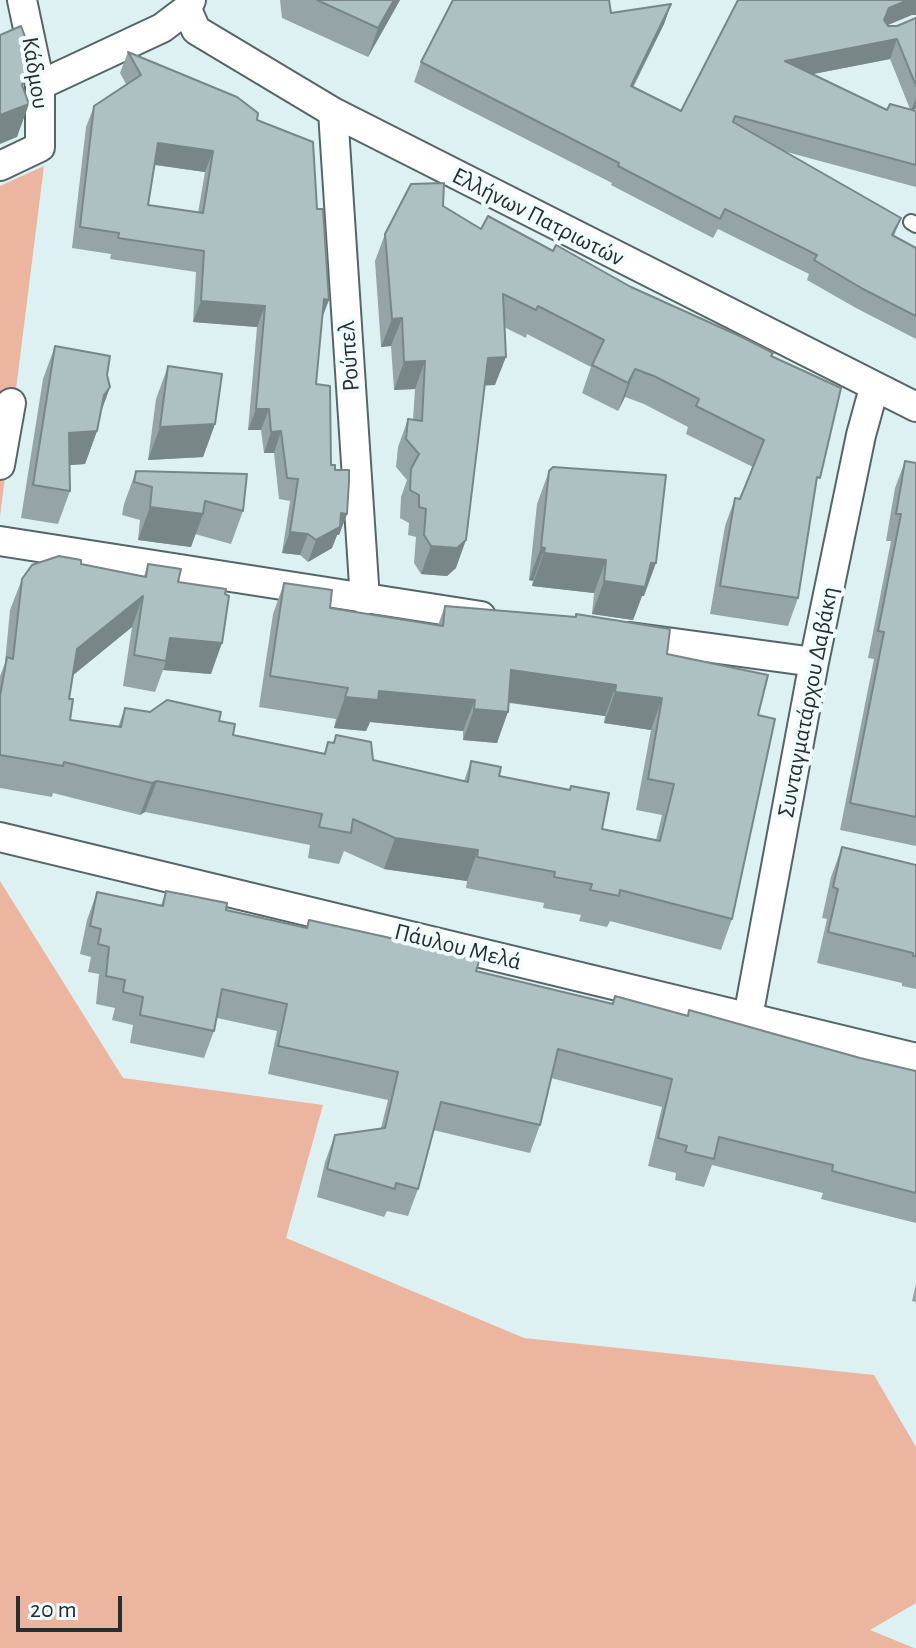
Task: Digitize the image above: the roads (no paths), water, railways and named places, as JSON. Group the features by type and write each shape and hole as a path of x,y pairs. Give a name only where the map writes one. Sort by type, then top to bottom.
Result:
{"street":[{"name":"Κάδμου","path":"0,166 40,147 40,85 22,0"},
{"path":"40,85 162,28 189,4"},
{"name":"Ελλήνων Πατριωτών","path":"189,4 196,30 333,112 916,407"},
{"name":"Ρούπελ","path":"333,112 365,600"},
{"name":"Συνταγματάρχου Δαβάκη","path":"748,1017 814,662 861,435 874,388"},
{"path":"0,465 11,403"},
{"path":"0,541 504,620"},
{"path":"597,632 814,662"},
{"name":"Πάυλου Μελά","path":"0,837 916,1058"}]}
